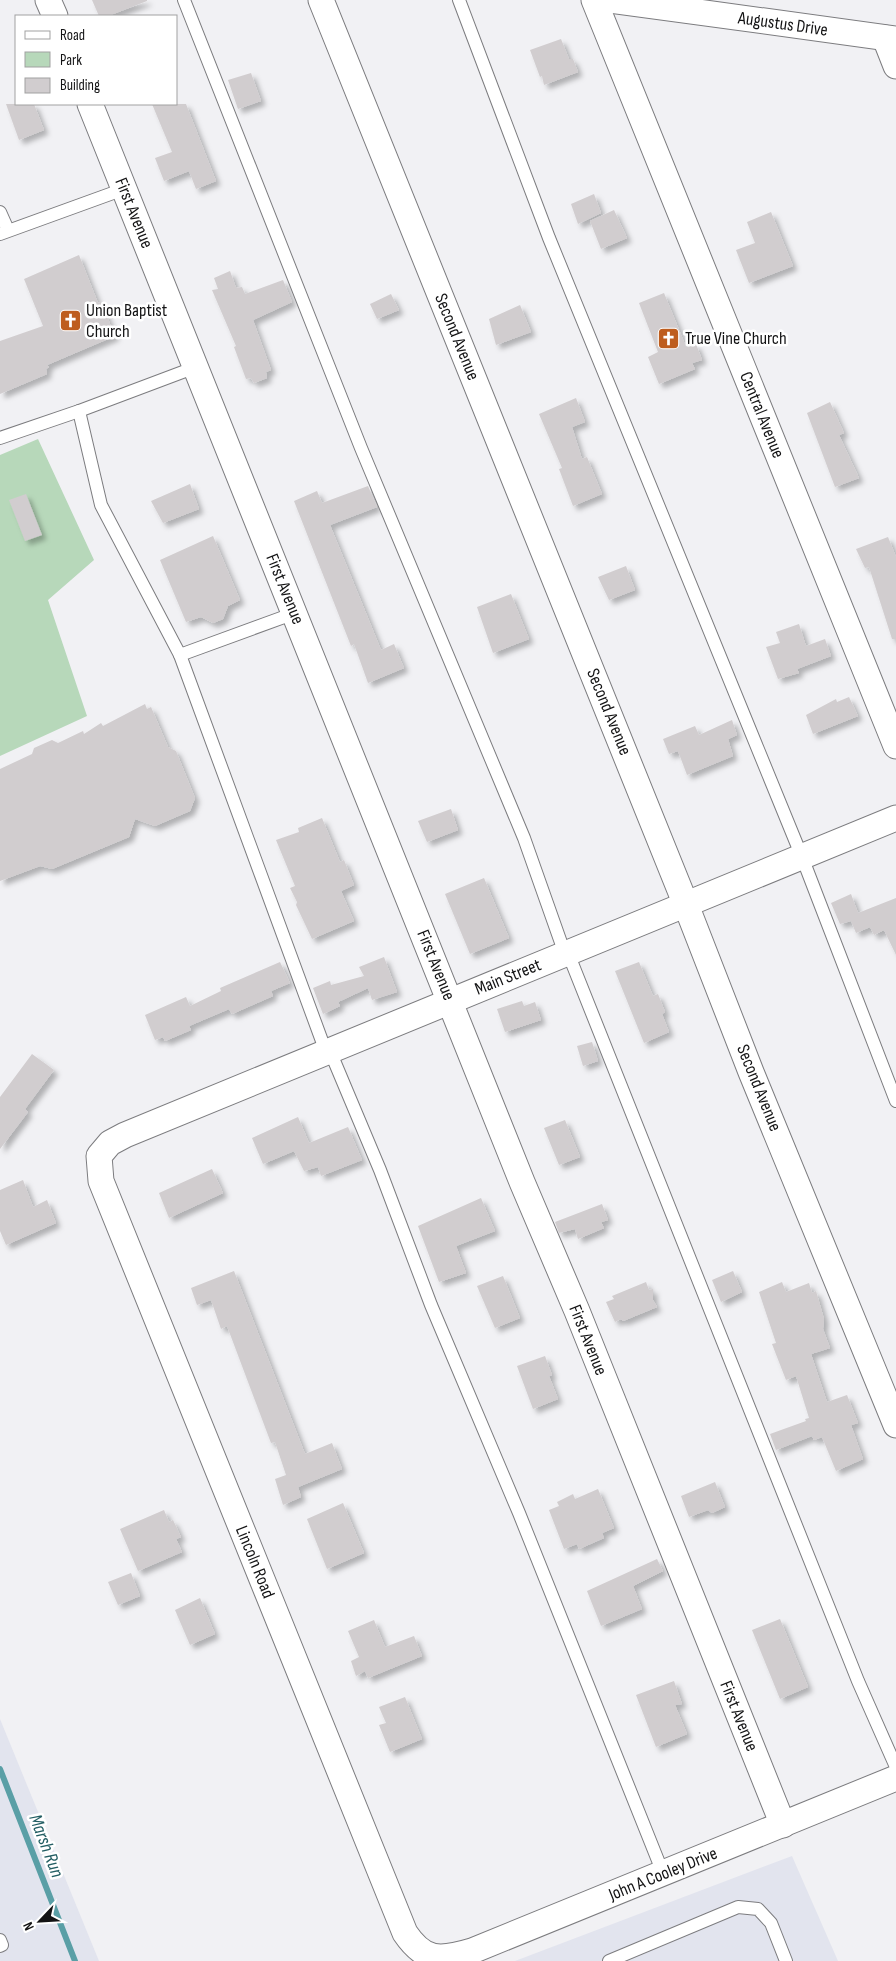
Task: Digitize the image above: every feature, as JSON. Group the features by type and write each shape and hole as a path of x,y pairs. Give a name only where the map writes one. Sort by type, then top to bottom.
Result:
{"street":[{"path":"48,0 55,15"},
{"name":"Second Avenue","path":"321,0 686,904 751,1072 896,1425"},
{"name":"Central Avenue","path":"594,0 896,746"},
{"name":"Augustus Drive","path":"610,0 890,38"},
{"path":"890,38 896,66"},
{"name":"First Avenue","path":"90,105 783,1825"},
{"name":"Main Street","path":"99,1156 110,1143 125,1135 896,818"},
{"name":"Lincoln Road","path":"99,1156 101,1181 405,1933 414,1948 428,1958"},
{"name":"John A Cooley Drive","path":"428,1958 450,1959 472,1951 896,1778"}],"lane":[{"path":"184,0 361,448 524,838 567,953 858,1681 896,1767"},
{"path":"459,0 549,238 802,857 896,1101"},
{"path":"0,212 4,232 124,189"},
{"path":"0,438 79,411 196,367"},
{"path":"79,411 101,505 180,655 328,1052 380,1170 431,1305 522,1522 663,1873"},
{"path":"180,655 295,613"},
{"path":"609,1961 738,1907 758,1909 771,1923 786,1961"},
{"path":"0,1940 2,1945 0,1946"}],"shaded area":[{"path":"0,1719 99,1961 0,1961"},
{"path":"792,1856 838,1961 515,1961"}],"green space":[{"path":"38,439 94,560 48,600 87,716 0,756 0,455"}],"building":[{"path":"92,0 147,0 111,15 99,15"},
{"path":"561,39 569,59 573,59 578,72 544,85 530,50"},
{"path":"251,73 261,101 238,109 228,80"},
{"path":"6,104 34,105 44,130 19,140"},
{"path":"186,104 216,181 196,189 189,171 164,181 155,158 172,152 152,105"},
{"path":"594,194 601,213 578,224 571,204"},
{"path":"614,210 627,238 601,249 590,221"},
{"path":"771,212 793,266 749,283 736,250 755,243 747,222"},
{"path":"79,255 98,303 101,302 115,336 47,365 49,367 46,369 47,374 0,394 0,341 43,326 24,279"},
{"path":"230,271 236,288 242,287 245,294 283,280 292,302 253,320 271,370 266,372 267,378 254,383 251,378 246,379 234,347 236,346 212,290 218,289 214,278"},
{"path":"664,293 686,347 696,344 702,360 692,363 695,369 659,384 648,357 658,352 639,303"},
{"path":"391,294 399,310 377,319 370,304"},
{"path":"520,305 531,332 496,345 489,319"},
{"path":"576,398 585,422 572,427 582,459 587,457 602,494 573,506 559,469 562,468 539,414"},
{"path":"830,402 844,433 839,435 859,478 835,487 807,413"},
{"path":"190,484 199,509 163,523 151,501"},
{"path":"368,486 377,507 330,525 381,650 394,644 404,668 368,683 354,644 351,646 294,501 317,491 322,503"},
{"path":"26,494 42,535 25,541 9,500"},
{"path":"213,536 240,600 228,606 223,619 213,623 201,617 186,622 160,560"},
{"path":"888,537 896,557 896,639 892,639 869,567 865,568 856,549"},
{"path":"626,566 635,590 609,600 598,577"},
{"path":"511,594 529,639 493,653 477,607"},
{"path":"799,624 806,646 825,639 831,656 797,669 799,673 778,679 766,647 780,643 776,632"},
{"path":"849,697 858,716 813,734 806,715 836,699 837,702"},
{"path":"145,704 147,709 151,707 168,747 176,751 195,798 190,811 155,826 135,819 129,837 52,869 40,866 0,881 0,769 32,754 34,748 52,740 58,743 83,731 84,734 101,723 103,726"},
{"path":"732,720 737,735 728,739 733,756 687,775 678,751 669,754 663,739 695,726 699,735"},
{"path":"451,809 458,830 427,842 418,821"},
{"path":"322,818 340,862 344,860 354,885 341,891 354,921 312,939 296,905 297,902 290,888 295,886 276,840 299,832 298,828"},
{"path":"484,878 509,938 470,954 445,894"},
{"path":"851,894 858,913 896,898 896,955 884,930 874,935 870,927 856,933 851,921 840,924 831,903"},
{"path":"384,957 397,992 372,1000 368,988 338,1002 340,1006 323,1014 313,988 330,981 331,985 364,976 359,967"},
{"path":"280,962 290,983 271,991 273,996 232,1014 229,1009 189,1026 191,1030 165,1041 163,1037 155,1040 145,1015 186,997 190,1006 221,991 220,988"},
{"path":"639,962 653,996 658,994 665,1012 662,1014 669,1032 644,1043 615,971"},
{"path":"522,1001 524,1006 535,1002 541,1020 505,1032 497,1009"},
{"path":"592,1042 598,1061 583,1066 577,1046"},
{"path":"32,1054 54,1070 25,1109 28,1112 0,1149 0,1097"},
{"path":"298,1117 309,1143 348,1127 362,1160 321,1176 318,1167 304,1171 294,1151 263,1164 252,1138"},
{"path":"565,1120 580,1157 559,1165 544,1128"},
{"path":"212,1169 223,1193 169,1218 159,1193"},
{"path":"23,1180 33,1207 47,1200 56,1223 6,1245 0,1231 0,1190"},
{"path":"481,1198 495,1231 456,1246 466,1273 439,1282 418,1226"},
{"path":"602,1204 608,1220 601,1222 604,1228 578,1239 575,1229 559,1233 555,1222"},
{"path":"234,1271 305,1454 332,1443 342,1469 298,1487 301,1497 283,1505 275,1479 286,1475 275,1442 271,1443 227,1326 221,1329 211,1300 197,1305 191,1288"},
{"path":"733,1271 742,1292 721,1302 712,1280"},
{"path":"503,1276 520,1318 495,1328 477,1286"},
{"path":"646,1282 649,1290 653,1289 653,1300 657,1307 623,1321 621,1319 615,1322 606,1302 614,1299 612,1296"},
{"path":"782,1282 786,1292 809,1283 812,1293 816,1291 824,1319 823,1329 830,1348 811,1354 827,1402 847,1395 858,1423 851,1425 863,1459 836,1471 822,1437 814,1440 812,1436 776,1450 770,1434 806,1421 805,1419 809,1418 796,1376 786,1380 772,1344 776,1343 759,1292"},
{"path":"545,1356 552,1375 549,1376 558,1399 533,1409 517,1366"},
{"path":"715,1482 725,1507 712,1513 708,1510 689,1517 681,1496"},
{"path":"598,1489 614,1528 602,1533 604,1538 579,1549 577,1544 564,1549 549,1510 559,1506 557,1502 573,1494 575,1499"},
{"path":"343,1503 364,1553 327,1569 307,1519"},
{"path":"164,1510 169,1522 173,1520 181,1537 176,1539 182,1552 138,1571 120,1529"},
{"path":"657,1559 663,1571 633,1586 642,1609 601,1626 587,1591"},
{"path":"131,1573 140,1596 118,1605 108,1582"},
{"path":"200,1598 215,1634 190,1645 175,1610"},
{"path":"780,1619 808,1687 780,1699 752,1630"},
{"path":"374,1620 385,1647 414,1636 422,1656 368,1678 365,1671 356,1676 351,1661 359,1657 348,1631"},
{"path":"674,1681 682,1704 675,1705 687,1734 656,1747 636,1695"},
{"path":"405,1697 422,1739 390,1752 379,1725 386,1723 379,1707"}],"waterway":[{"name":"Marsh Run","path":"0,1769 75,1961"}],"place":[{"name":"Union Baptist Church","path":"70,320"},
{"name":"True Vine Church","path":"669,338"}]}
